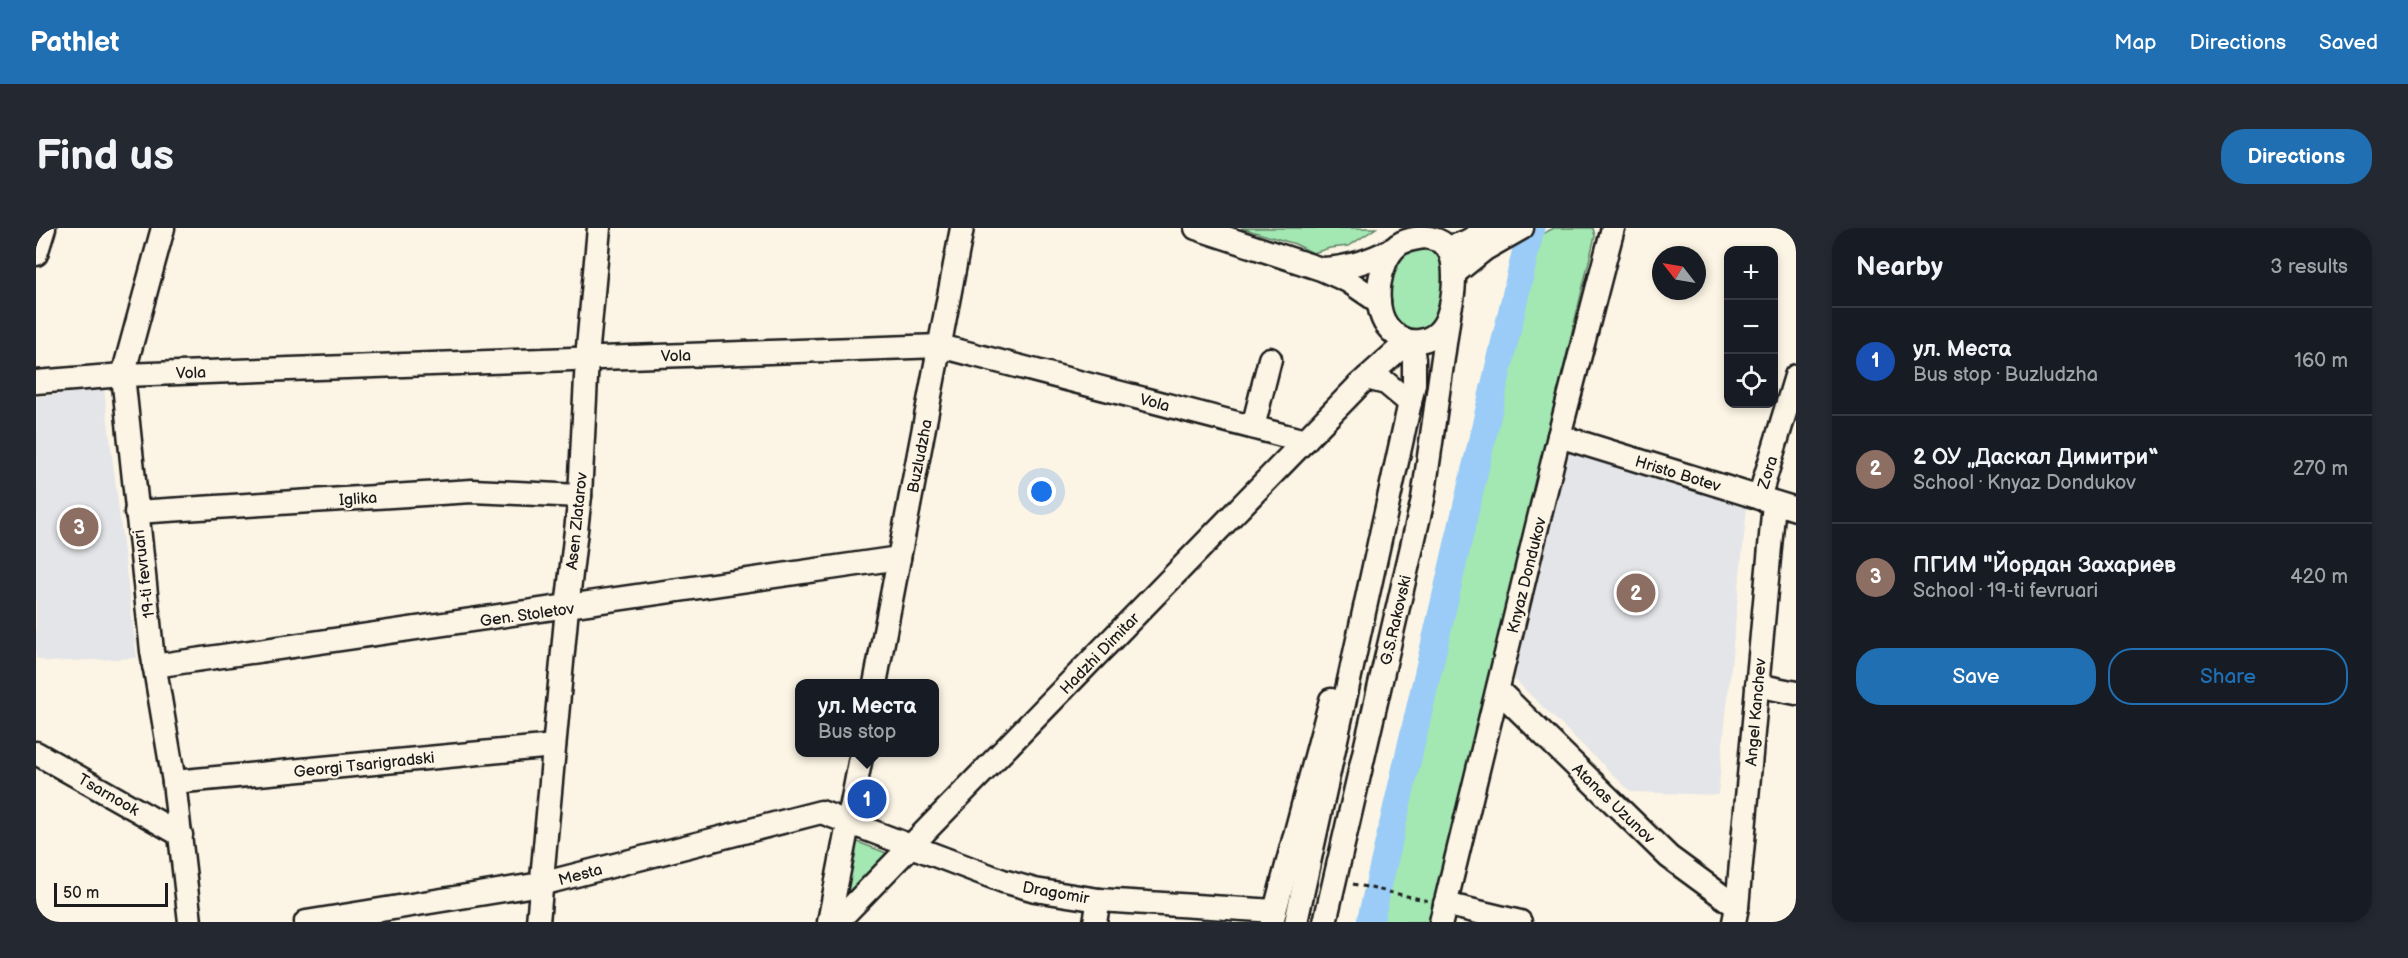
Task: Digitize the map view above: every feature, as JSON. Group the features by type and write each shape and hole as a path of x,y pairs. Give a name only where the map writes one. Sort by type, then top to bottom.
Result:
{"street":[{"path":"36,254 45,228"},
{"name":"19-ti fevruari","path":"163,228 123,375 154,666 174,782 190,922"},
{"name":"Asen Zlatarov","path":"538,922 567,608 580,496 587,358 599,228"},
{"name":"Buzludzha","path":"876,679 962,228"},
{"path":"1196,228 1348,281 1380,309 1394,334 1409,342"},
{"path":"1321,270 1346,268 1374,259 1410,239 1424,237 1447,240 1459,245 1481,235 1522,228"},
{"name":"Knyaz Dondukov","path":"1443,913 1559,436 1613,228"},
{"path":"1455,273 1481,235"},
{"path":"1364,381 1378,349 1382,332 1380,309 1382,277 1410,239"},
{"path":"1364,381 1409,342 1434,334 1449,315 1455,273 1447,240"},
{"name":"G.S.Rakovski","path":"1325,922 1422,500 1449,315"},
{"name":"G.S.Rakovski","path":"1296,922 1414,384 1414,360 1409,342"},
{"name":"Vola","path":"36,382 123,375 940,346 1305,441"},
{"path":"1252,427 1270,359"},
{"name":"Zora","path":"1766,500 1796,376"},
{"path":"1364,381 1386,383 1410,404"},
{"name":"Hadzhi Dimitar","path":"837,922 1364,381"},
{"name":"Hristo Botev","path":"1559,436 1796,509"},
{"name":"Iglika","path":"136,512 472,491 580,496"},
{"path":"1274,917 1373,536 1390,497"},
{"name":"Angel Kanchev","path":"1736,915 1757,685 1766,500"},
{"name":"Gen. Stoletov","path":"154,666 900,558"},
{"path":"1757,685 1796,693"},
{"name":"Atanas Uzunov","path":"1498,690 1669,857 1736,915"},
{"name":"Georgi Tsarigradski","path":"174,782 554,746"},
{"name":"Tsarnook","path":"36,753 181,835"},
{"path":"829,922 861,757"},
{"name":"Mesta","path":"306,922 541,884 821,812 848,822"},
{"name":"Dragomir","path":"848,822 1014,884 1097,911 1274,917"},
{"path":"1443,913 1520,922"}],"path":[{"path":"1355,885 1422,900"}],"shaded area":[{"path":"104,389 137,658 48,662 36,658 36,397"},
{"path":"1568,448 1747,507 1718,795 1631,792 1514,679"}],"green space":[{"path":"1241,228 1376,228 1349,246 1313,253 1295,244"},
{"path":"1554,228 1593,228 1595,236 1431,922 1370,922 1528,241"},
{"path":"1423,247 1436,250 1442,260 1445,273 1439,312 1432,324 1412,331 1392,315 1391,284 1401,256 1408,251"},
{"path":"855,841 889,854 851,893 845,891"}],"waterway":[{"path":"1370,922 1531,228"}],"place":[{"name":"ПГИМ \"Йордан Захариев","path":"79,527"},
{"name":"2 ОУ „Даскал Димитри“","path":"1636,593"},
{"name":"ул. Места","path":"867,799"}]}
